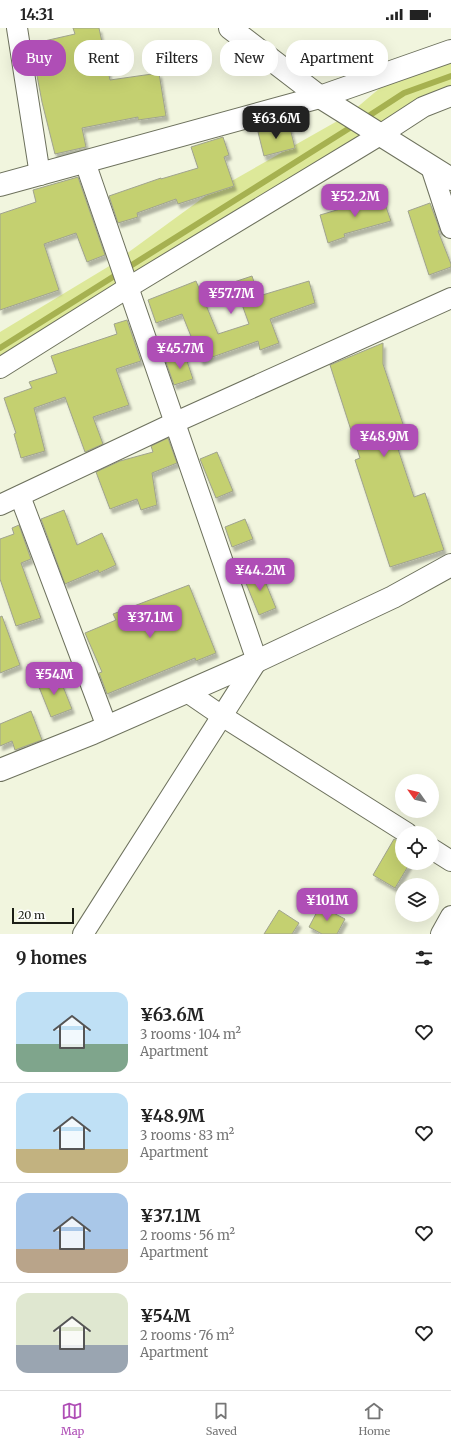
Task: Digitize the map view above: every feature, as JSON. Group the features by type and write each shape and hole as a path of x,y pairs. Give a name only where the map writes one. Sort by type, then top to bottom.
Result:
{"street":[{"path":"17,28 40,174"},
{"path":"230,28 320,97 451,179"},
{"path":"0,186 320,97 451,51"},
{"path":"0,368 129,287 380,135 423,107 451,96"},
{"path":"85,162 176,422 257,661"},
{"path":"431,167 451,228"},
{"path":"0,505 176,422 451,298"},
{"path":"20,496 107,728"},
{"path":"0,770 107,728 257,661 393,597 451,565"},
{"path":"83,934 257,661"},
{"path":"186,692 396,826"},
{"path":"439,853 451,861"},
{"path":"441,934 451,916"}],"green space":[{"path":"451,58 451,96 0,368 0,332 111,265 207,195 348,115 380,88"}],"building":[{"path":"73,28 99,28 102,40 74,40 74,76 109,76 110,80 142,75 159,76 166,116 138,120 138,117 82,128 86,147 55,154 37,76 66,76 66,40 49,40 75,34"},
{"path":"289,124 295,148 264,156 258,132"},
{"path":"223,137 229,155 224,157 234,186 178,204 176,199 137,213 138,217 118,223 109,196 161,178 198,168 191,147"},
{"path":"78,177 105,255 87,262 76,233 44,244 59,290 0,310 0,214 36,202 33,190"},
{"path":"381,193 391,221 344,234 345,237 328,243 320,215 357,204 356,201"},
{"path":"430,203 451,267 429,275 408,211"},
{"path":"252,276 259,296 309,281 315,303 270,319 279,343 260,350 258,341 201,361 182,314 156,323 148,300 196,281 218,334 249,324 234,282"},
{"path":"127,320 141,361 116,369 129,405 93,417 103,444 85,452 65,397 34,408 45,451 21,458 14,434 16,433 4,398 32,388 29,382 57,373 51,356 117,334 114,324"},
{"path":"383,343 383,364 406,433 394,437 414,497 425,493 444,550 390,567 355,460 360,458 330,365"},
{"path":"185,355 193,379 174,385 166,362"},
{"path":"168,438 177,463 152,473 157,505 141,510 137,499 110,509 96,472 120,461 153,452 151,446"},
{"path":"217,452 233,491 216,498 200,459"},
{"path":"64,510 77,545 102,533 116,565 99,573 98,570 65,584 41,519"},
{"path":"245,519 253,539 232,547 225,527"},
{"path":"19,525 31,559 21,563 41,618 16,626 0,579 0,539 14,534 12,528"},
{"path":"260,569 276,608 259,615 243,576"},
{"path":"189,585 216,653 196,661 195,658 107,694 99,673 102,672 85,633 116,620 113,614"},
{"path":"2,616 20,665 0,673 0,617"},
{"path":"58,674 72,709 51,717 37,682"},
{"path":"31,711 42,740 15,750 12,741 0,746 0,724"},
{"path":"395,840 395,870 406,870 401,878 395,878 395,888 373,875"},
{"path":"320,906 345,919 337,934 322,934 309,927"},
{"path":"279,910 299,923 292,934 264,934"}],"waterway":[{"path":"364,119 404,93 451,76"},
{"path":"0,348 356,124"}]}
